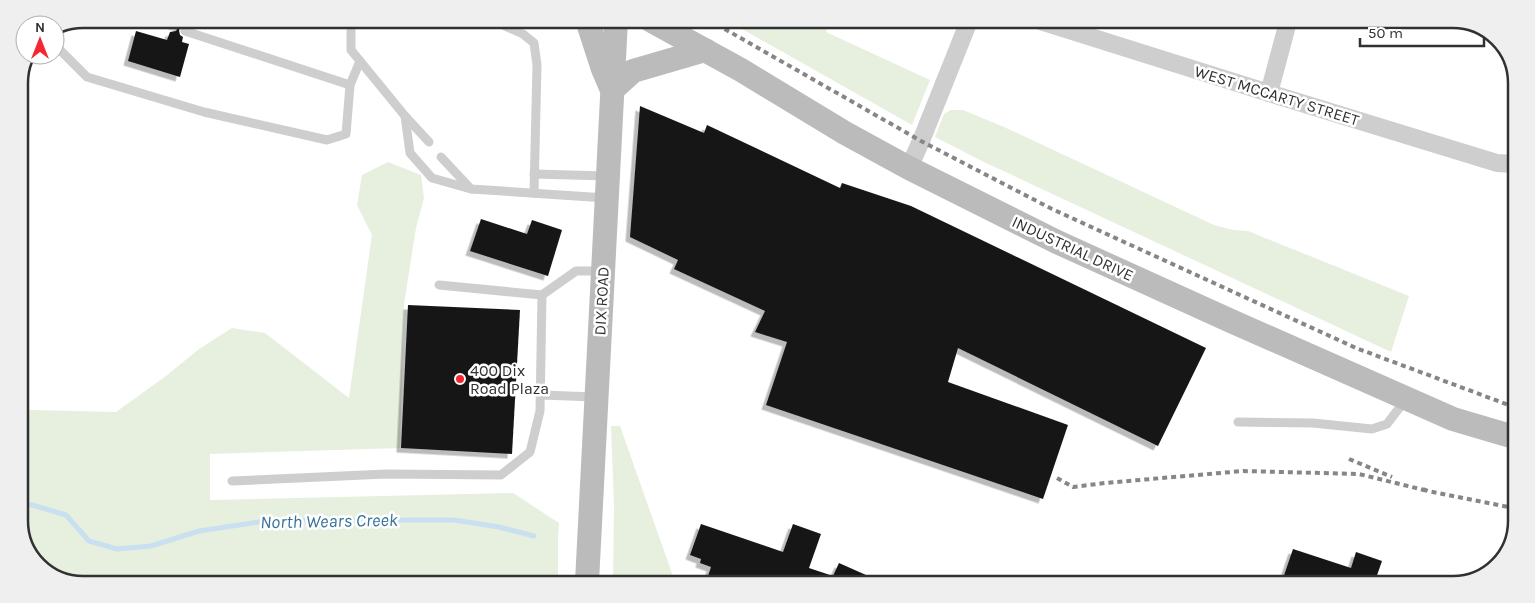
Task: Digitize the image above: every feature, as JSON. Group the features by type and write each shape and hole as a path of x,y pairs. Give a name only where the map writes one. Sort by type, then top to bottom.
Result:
{"main road":[{"path":"590,28 612,90 633,71 705,50"},
{"name":"DIX ROAD","path":"587,576 616,28"},
{"name":"INDUSTRIAL DRIVE","path":"665,28 741,70 845,133 909,168 1066,246 1406,399 1453,419 1508,435"}],"street":[{"path":"909,168 966,28"},
{"name":"WEST MCCARTY STREET","path":"1062,28 1269,94 1497,163 1507,164"},
{"path":"1269,94 1286,28"}],"lane":[{"path":"351,28 351,50 429,142"},
{"path":"510,28 523,34 534,43 538,65 534,193"},
{"path":"185,31 350,85"},
{"path":"65,55 87,77 204,112 328,140 346,134 350,85 360,61"},
{"path":"405,116 410,153 432,178 471,189 534,193 607,187"},
{"path":"441,157 471,189"},
{"path":"534,174 607,187"},
{"path":"439,285 542,295 576,272 602,271"},
{"path":"232,481 386,474 501,475 530,452 540,411 542,295"},
{"path":"541,395 596,397"},
{"path":"1238,422 1313,423 1372,429 1387,424 1406,399"}],"green space":[{"path":"740,28 827,28 826,32 930,80 912,125"},
{"path":"951,110 963,110 1004,127 1214,225 1233,230 1248,231 1409,296 1391,352 984,162 935,137 944,114"},
{"path":"388,162 421,175 424,198 416,228 404,304 400,448 210,454 210,500 513,493 559,523 558,576 82,576 65,573 49,564 35,548 28,524 28,410 116,412 166,376 199,349 232,328 265,333 349,398 372,235 357,205 362,175"},
{"path":"611,426 620,426 673,576 613,576 614,506"}],"building":[{"path":"180,28 180,35 183,37 182,42 189,44 180,77 128,61 136,31 167,40 170,32"},
{"path":"640,106 704,133 707,125 840,188 842,183 911,206 1206,348 1158,446 958,348 948,382 1068,425 1043,499 766,405 787,342 755,332 765,311 674,269 678,260 630,237"},
{"path":"481,219 527,234 532,220 562,230 548,276 470,251"},
{"name":"400 Dix Road Plaza","path":"408,305 520,310 512,454 401,448"},
{"path":"701,524 783,552 793,524 821,534 809,568 833,576 708,576 711,567 700,563 701,559 690,555"},
{"path":"1293,549 1351,568 1356,552 1382,561 1377,576 1284,576"},
{"path":"839,563 868,576 833,576"}],"waterway":[{"name":"North Wears Creek","path":"28,505 66,515 89,541 117,549 151,546 199,531 272,520 454,520 499,527 534,536"}],"railway":[{"path":"723,28 921,141 1052,209 1356,348 1508,405"},
{"path":"1349,459 1392,477"},
{"path":"1057,478 1073,487 1243,471 1359,474 1428,491"},
{"path":"1423,489 1508,507"}],"place":[{"name":"400 Dix Road Plaza","path":"460,379"}]}
